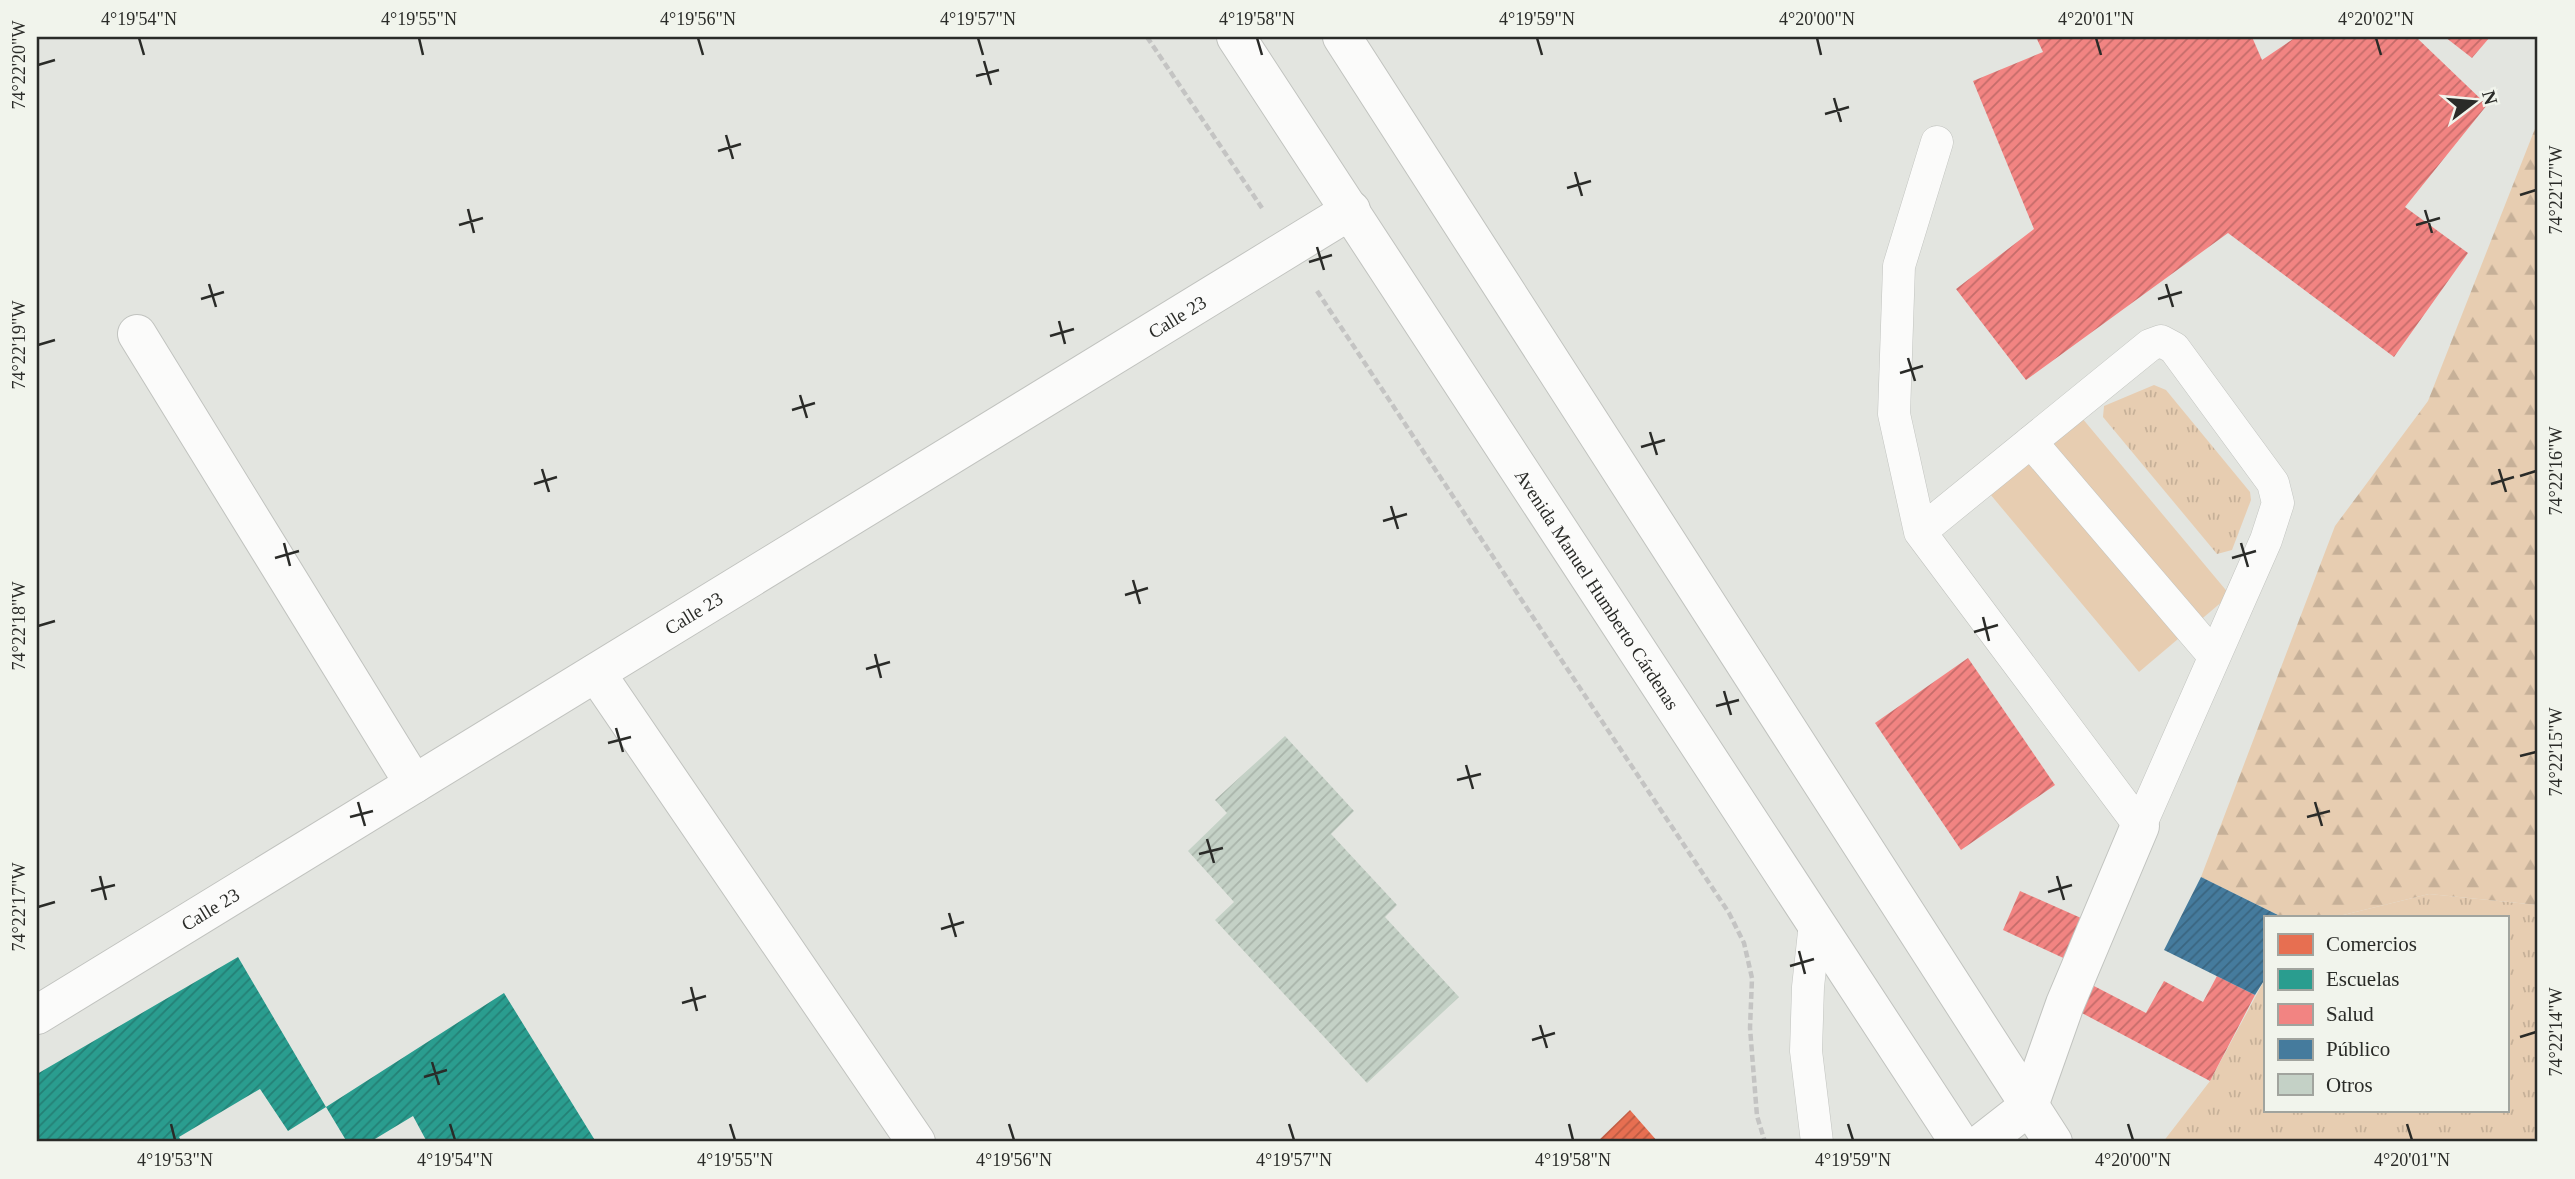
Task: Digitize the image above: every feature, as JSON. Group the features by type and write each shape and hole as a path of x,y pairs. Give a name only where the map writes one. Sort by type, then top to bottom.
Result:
{"street":[{"name":"Avenida Manuel Humberto Cárdenas","path":"1236,37 1959,1142"},
{"path":"1342,37 2053,1142"},
{"name":"Calle 23","path":"37,1015 1351,210"},
{"path":"137,334 414,783"},
{"path":"596,673 916,1142"},
{"path":"1983,1142 2029,1106 2065,1004 2140,826"}],"lane":[{"path":"1920,531 2150,345 2161,341 2174,348 2273,483 2278,503 2270,530 2140,826 1920,531 1894,414 1899,266 1937,142"},
{"path":"2031,442 2214,656"},
{"path":"1815,923 1808,987 1806,1051 1807,1077 1817,1142"}],"path":[{"path":"1147,37 1729,913 1744,943 1752,978 1750,1028 1757,1116 1765,1142"}],"green space":[{"path":"2538,121 2538,905 2429,894 2339,916 2280,916 2201,877 2335,526 2428,401"},
{"path":"2154,385 2166,390 2250,492 2251,500 2232,550 2217,554 2103,417 2104,406"},
{"path":"2082,418 2230,595 2139,672 1990,494"},
{"path":"2429,894 2538,905 2538,1142 2163,1142 2210,1081 2264,981 2264,1112 2508,1112 2508,916 2339,916"}],"building: Comercios":[{"path":"1630,1110 1658,1142 1597,1142"}],"building: Escuelas":[{"path":"238,957 326,1107 288,1131 260,1089 179,1137 182,1142 37,1142 37,1074"},
{"path":"504,993 596,1142 427,1142 413,1116 370,1142 347,1142 326,1107"}],"building: Salud":[{"path":"2036,37 2252,37 2262,60 2296,37 2416,37 2487,105 2405,207 2468,253 2394,357 2228,233 2026,380 1956,289 2034,229 1973,81 2043,52"},
{"path":"2445,37 2490,37 2472,58"},
{"path":"1968,658 2055,785 1961,850 1875,723"},
{"path":"2020,891 2090,922 2072,962 2003,930"},
{"path":"2217,976 2255,995 2210,1081 2080,1012 2094,986 2146,1013 2164,981 2203,1002"}],"building: Público":[{"path":"2201,877 2280,916 2264,916 2264,981 2255,995 2164,950"}],"building: Otros":[{"path":"1285,736 1354,811 1331,834 1397,905 1385,917 1459,997 1367,1083 1215,920 1234,902 1188,851 1227,813 1215,800"}]}
